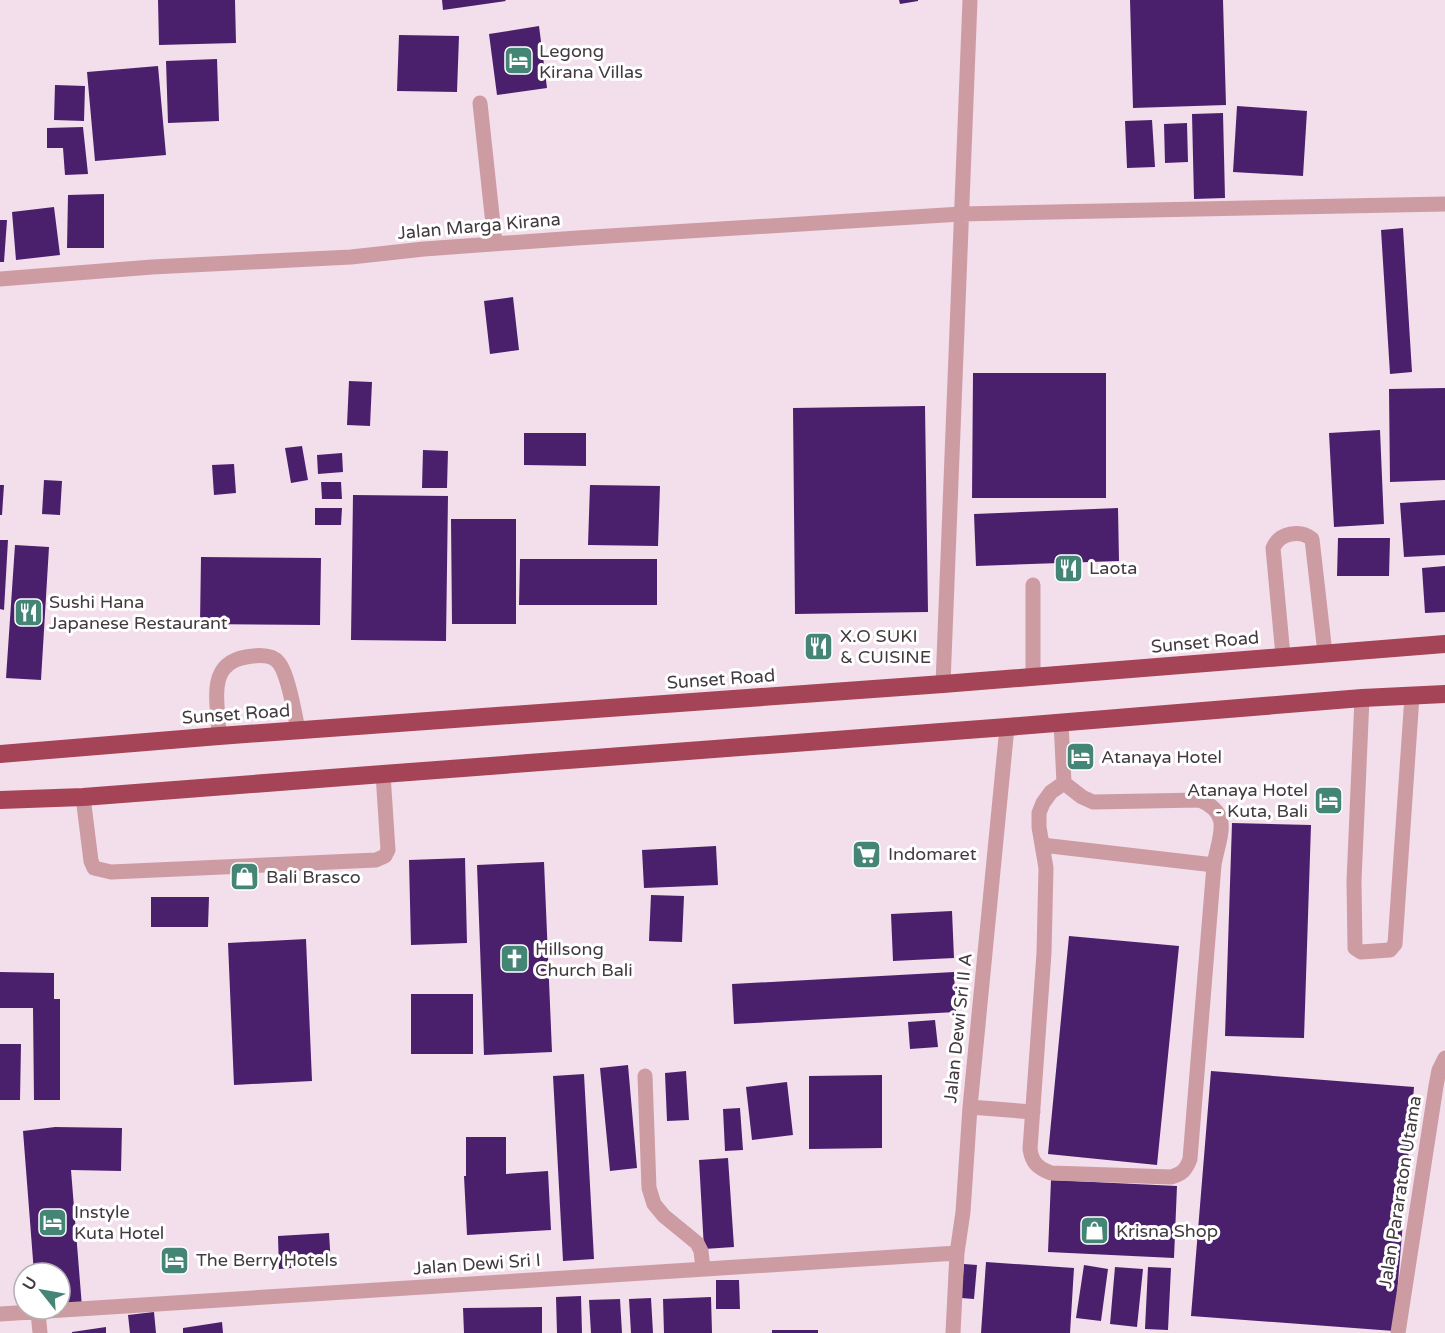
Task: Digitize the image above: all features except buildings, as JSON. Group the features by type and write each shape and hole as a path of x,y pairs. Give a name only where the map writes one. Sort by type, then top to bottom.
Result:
{"highway":[{"name":"Sunset Road","path":"0,754 298,730 944,684 1445,644"},
{"path":"0,800 383,774 1362,698 1445,694"}],"street":[{"path":"944,684 970,0"},
{"path":"480,103 495,243"},
{"name":"Jalan Marga Kirana","path":"0,279 152,267 351,257 495,243 961,214 1445,204"},
{"path":"1283,656 1274,548 1276,541 1284,535 1302,534 1312,539 1325,653"},
{"path":"1033,585 1034,677"},
{"path":"219,736 218,678 222,670 228,662 237,657 260,655 271,657 279,662 285,673 298,730"},
{"path":"1362,698 1354,881 1355,948 1361,952 1390,950 1395,944 1412,696"},
{"path":"1061,722 1064,783 1082,797 1093,801 1200,800 1212,805 1220,814 1221,825 1214,865 1190,1159 1186,1168 1179,1175 1170,1177 1051,1173 1040,1169 1032,1160 1030,1149 1044,953 1046,868 1039,813 1051,792 1064,783"},
{"name":"Jalan Dewi Sri II A","path":"953,1333 957,1253 963,1212 970,1107 1007,727"},
{"path":"83,796 91,861 94,868 100,870 111,872 376,860 385,856 388,850 383,774"},
{"path":"1042,845 1214,865"},
{"name":"Jalan Pararaton Utama","path":"1398,1333 1436,1086 1439,1070 1445,1058"},
{"path":"645,1076 649,1188 654,1204 664,1216 697,1243 701,1251 703,1269"},
{"path":"970,1107 1033,1112"},
{"name":"Jalan Dewi Sri I","path":"72,1310 957,1253"}],"place":[{"name":"Legong Kirana Villas","path":"518,61"},
{"name":"Laota","path":"1068,568"},
{"name":"Sushi Hana Japanese Restaurant","path":"28,612"},
{"name":"X.O SUKI & CUISINE","path":"819,646"},
{"name":"Atanaya Hotel","path":"1080,757"},
{"name":"Atanaya Hotel - Kuta, Bali","path":"1329,800"},
{"name":"Indomaret","path":"867,854"},
{"name":"Bali Brasco","path":"245,877"},
{"name":"Hillsong Church Bali","path":"514,959"},
{"name":"Instyle Kuta Hotel","path":"53,1222"},
{"name":"Krisna Shop","path":"1095,1231"},
{"name":"The Berry Hotels","path":"175,1260"}]}
